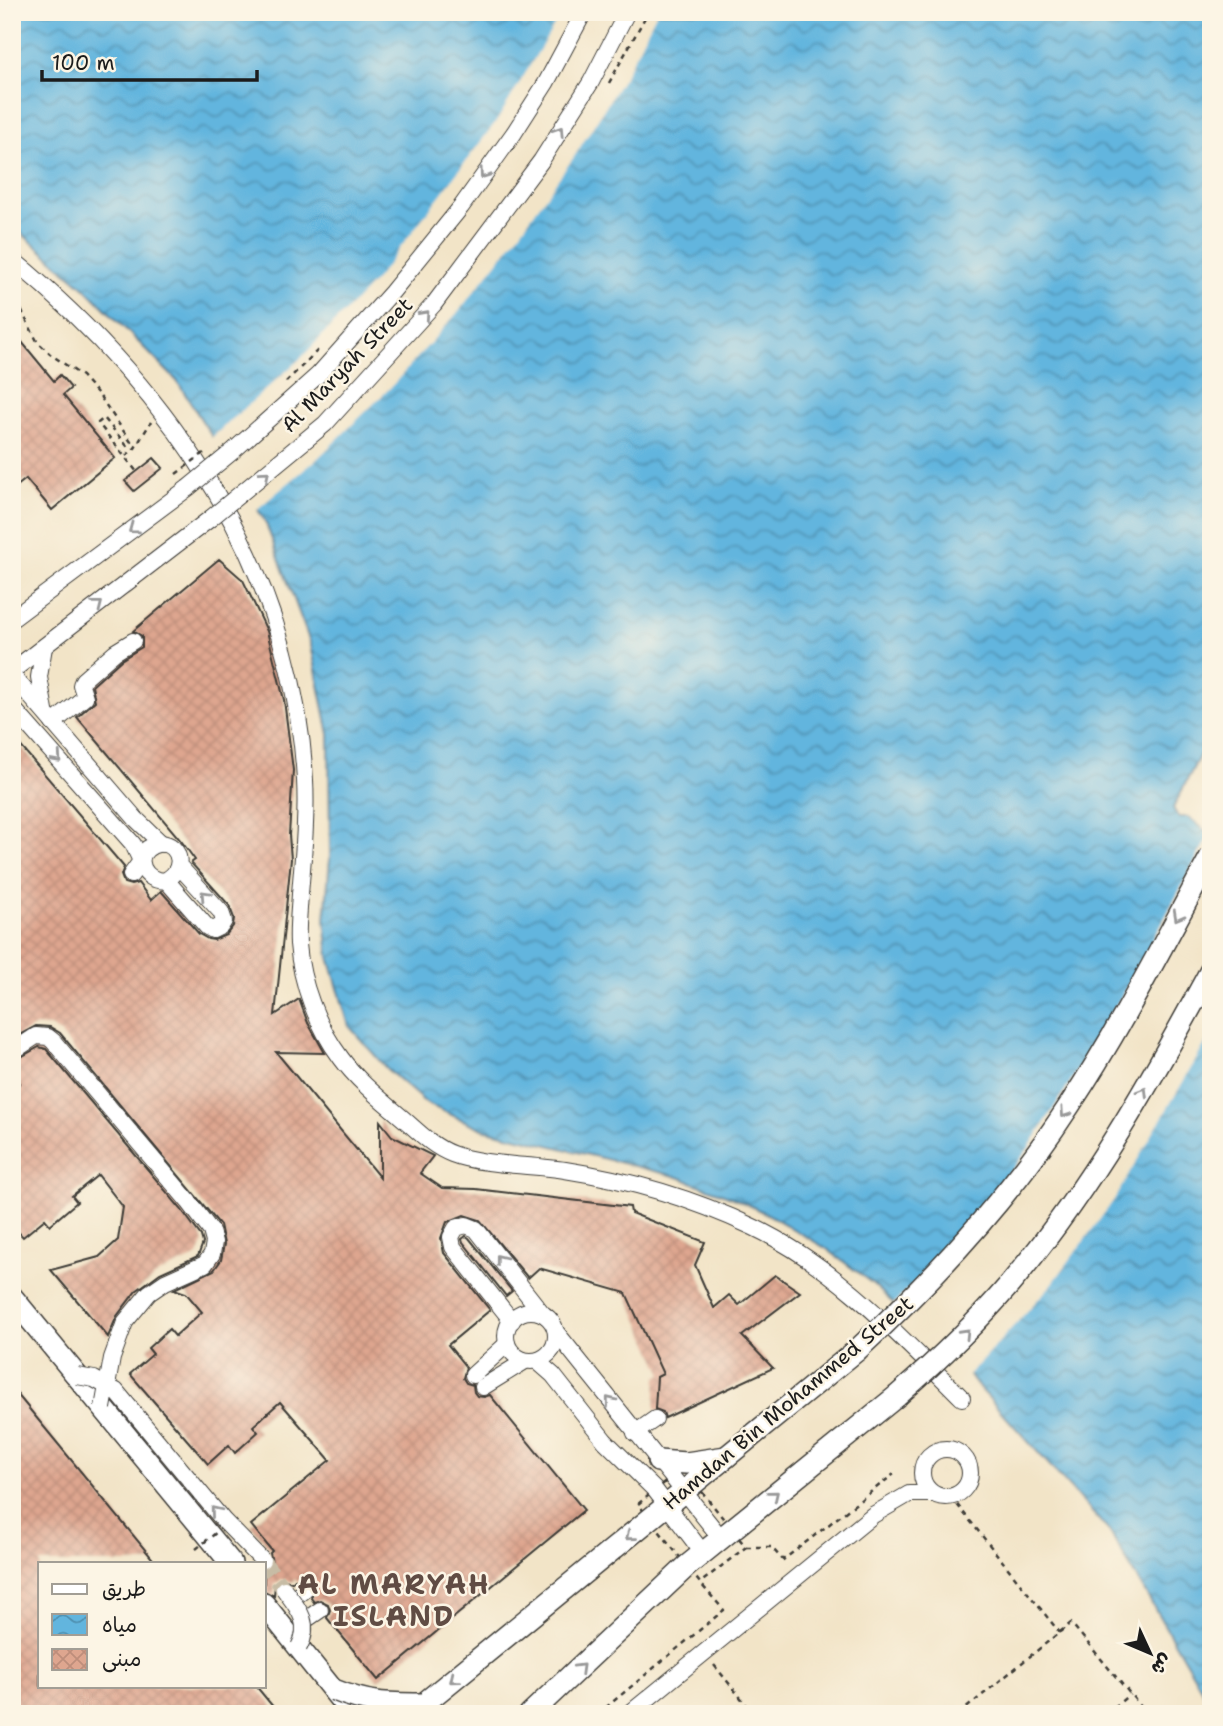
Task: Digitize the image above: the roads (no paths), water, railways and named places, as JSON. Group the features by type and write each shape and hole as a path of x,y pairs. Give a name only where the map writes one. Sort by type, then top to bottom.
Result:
{"main road":[{"name":"Hamdan Bin Mohammed Street","path":"416,1709 856,1351 907,1304 967,1241 1046,1140 1091,1072 1211,856"},
{"path":"530,1714 703,1553 920,1376 958,1340 1010,1283 1065,1212 1122,1128 1211,970"},
{"path":"12,1295 233,1562"},
{"path":"658,1461 700,1462 728,1456"},
{"path":"266,1604 354,1714"},
{"path":"334,1690 359,1700 416,1709"}],"street":[{"name":"Al Maryah Street","path":"12,619 188,488 318,375 392,292 461,207 546,83 584,12"},
{"name":"Al Maryah Street","path":"12,673 262,477 325,424 434,304 541,161 591,82 627,12"},
{"path":"12,259 94,333 161,413 214,487 239,531 265,591 279,629 298,706 305,785 305,825 297,930 300,957 311,1002 319,1021 353,1073 431,1142 453,1154 476,1160 590,1174 634,1184 698,1204 754,1228 803,1255 851,1291 962,1398"},
{"path":"12,607 37,601"},
{"path":"50,718 85,697 81,685 83,680 115,652 133,641"},
{"path":"44,647 39,677 50,718"},
{"path":"12,673 136,819 162,844"},
{"path":"12,707 129,839 141,861 143,870 139,878 166,880 172,877 179,866"},
{"path":"141,861 150,846 168,845 177,854 179,866 221,912 224,921 221,926 213,930 207,927 166,880"},
{"path":"12,1052 36,1036 48,1037 53,1041 181,1192 213,1236 214,1248 205,1264 164,1282 136,1307 117,1340 103,1408"},
{"path":"507,1344 478,1381 550,1353 556,1340 554,1324 541,1313 476,1229 466,1225 456,1228 451,1237 453,1247 512,1321"},
{"path":"12,1286 233,1562"},
{"path":"541,1313 525,1312 507,1328 507,1344 517,1357 531,1361 554,1375 605,1441 645,1478 675,1499 721,1538"},
{"path":"556,1332 658,1461 703,1553"},
{"path":"78,1376 107,1385 122,1398 223,1520 262,1560"},
{"path":"635,1433 655,1419"},
{"path":"629,1714 873,1515 909,1494 951,1497 963,1492 970,1481 970,1468 964,1456 953,1450 940,1450 929,1456 922,1467 881,1504 873,1515"},
{"path":"922,1467 925,1485 933,1494"},
{"path":"293,1593 304,1621 304,1634 299,1647"},
{"path":"266,1604 354,1714"},
{"path":"304,1621 320,1610"}],"water":[{"path":"12,12 1211,12 1211,733 1173,808 1178,817 1188,817 1211,835 1211,1705 1110,1532 960,1366 873,1284 827,1249 734,1198 675,1176 483,1129 427,1104 387,1069 349,1026 329,957 325,920 330,857 329,734 311,645 265,521 177,381 85,288 12,225"}],"tunnel":[{"path":"266,1565 284,1589"}],"district":[{"name":"AL MARYAH ISLAND","path":"394,1600"}]}
